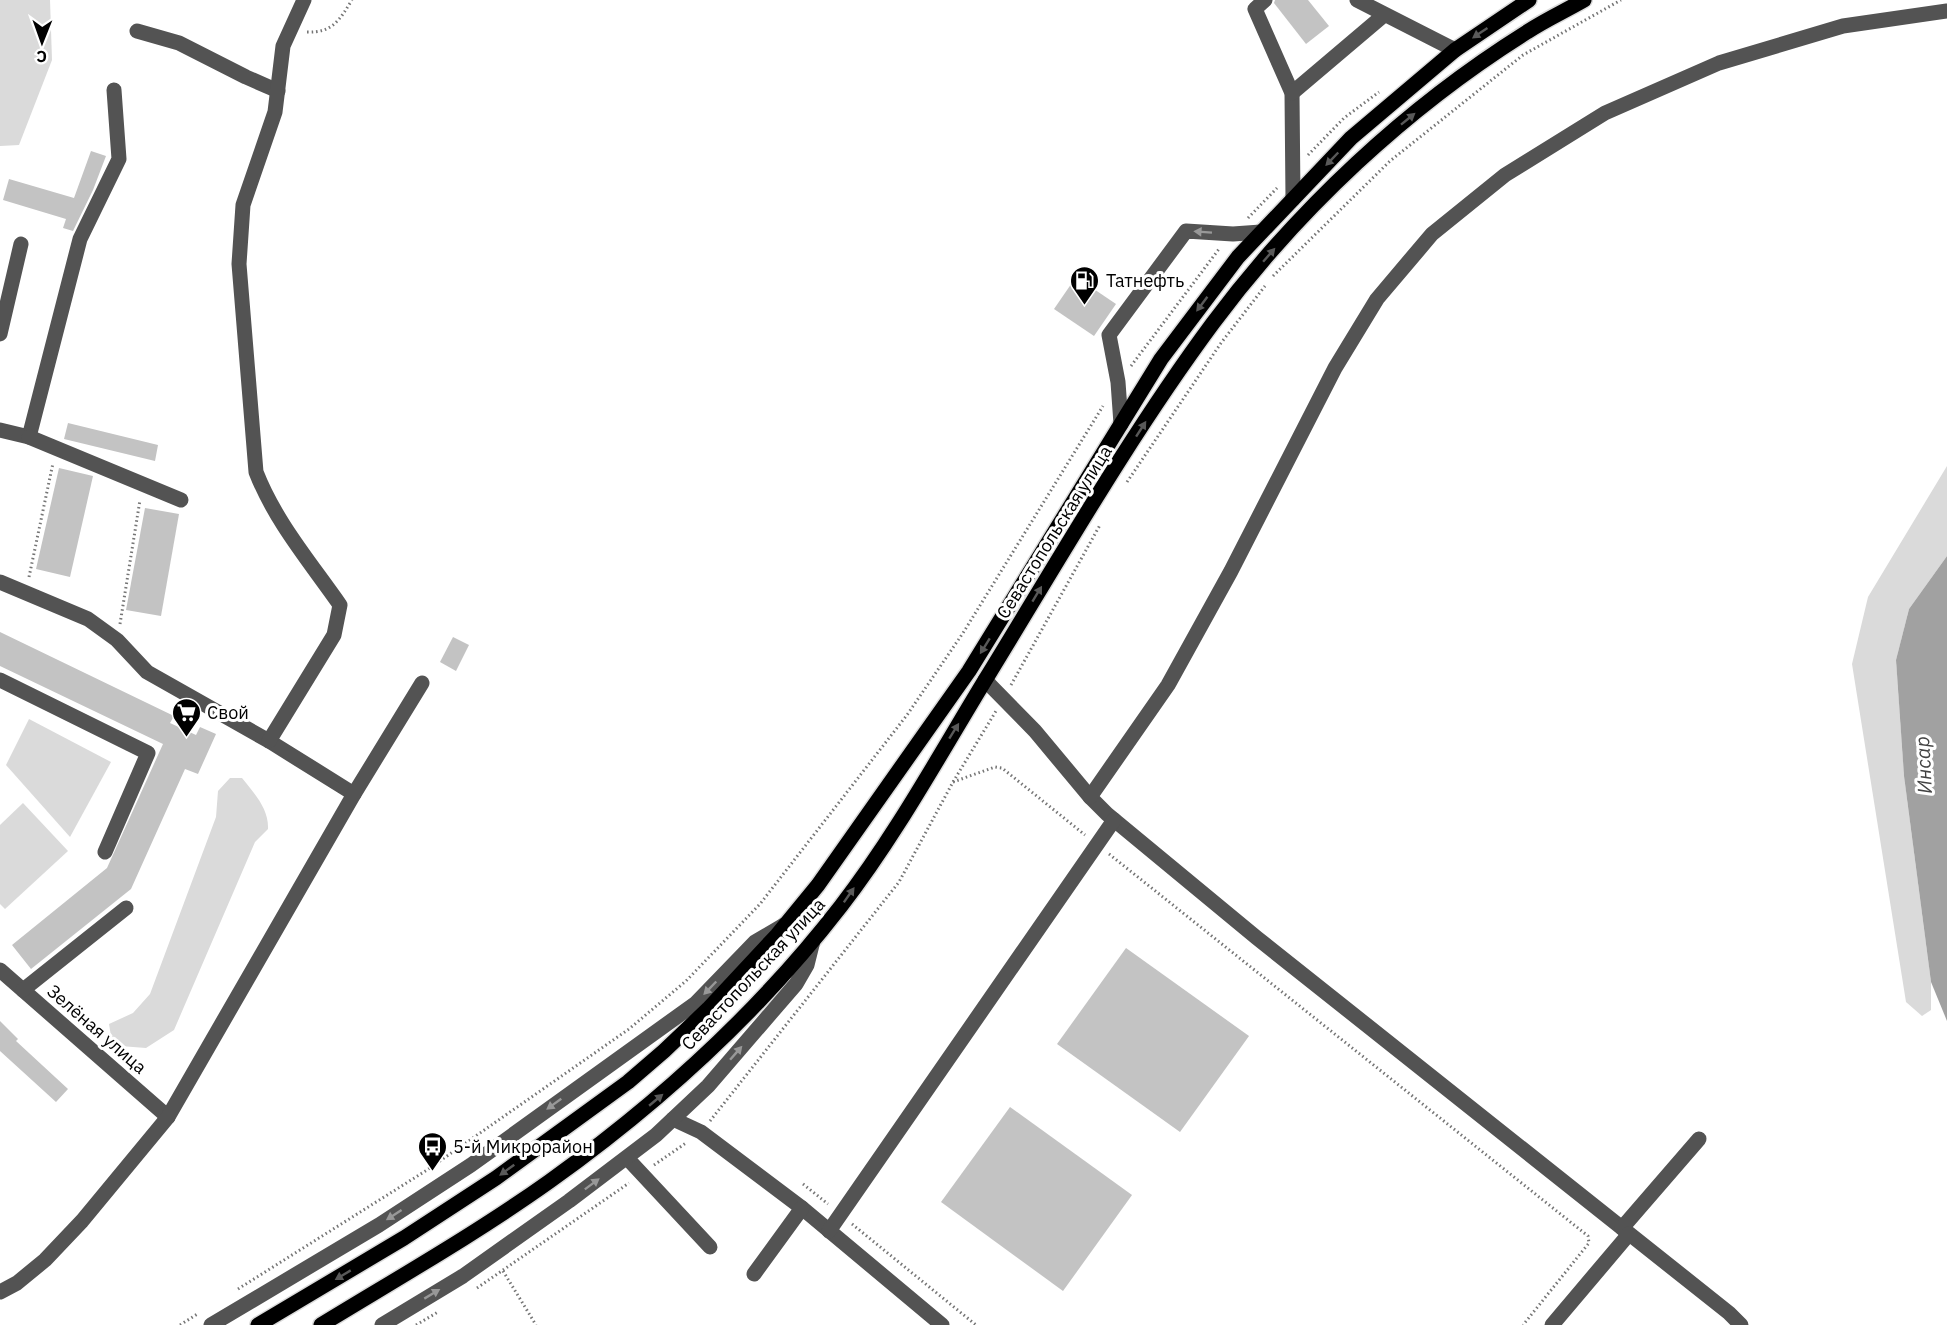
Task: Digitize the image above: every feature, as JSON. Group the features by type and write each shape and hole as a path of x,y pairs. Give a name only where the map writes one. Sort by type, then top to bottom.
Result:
{"main road":[{"name":"Севастопольская улица","path":"258,1325 413,1232 496,1178 628,1082 708,1009 818,885 969,671 1161,359 1238,257 1351,138 1455,50 1529,0"},
{"name":"Севастопольская улица","path":"321,1325 466,1236 548,1182 648,1106 730,1031 813,941 843,904 888,839 1083,519 1158,403 1214,322 1270,253 1335,185 1387,137 1429,103 1527,32 1584,0"}],"street":[{"path":"269,741 334,635 340,605 277,515 264,493 256,472 239,264 243,205 275,112 283,46 304,0"},
{"path":"1265,0 1255,9 1292,93 1293,199"},
{"path":"1357,0 1455,50"},
{"path":"1090,797 1168,685 1231,572 1335,368 1377,299 1432,234 1505,175 1605,113 1719,63 1843,26 1947,11"},
{"path":"1292,93 1384,15"},
{"path":"137,31 178,44 278,91"},
{"path":"29,437 80,239 119,159 114,90"},
{"path":"1121,424 1118,382 1109,335 1185,231 1233,234 1261,232"},
{"path":"0,334 21,244"},
{"path":"0,430 29,437 181,500"},
{"path":"0,582 88,619 117,640 147,672 269,741 354,794"},
{"path":"0,680 148,753 105,852"},
{"path":"985,680 1035,731 1090,797 1114,820 1257,938 1741,1325"},
{"path":"0,1292 17,1283 45,1260 82,1221 168,1117 354,794 422,683"},
{"path":"829,1231 1114,820"},
{"path":"23,990 126,908"},
{"path":"211,1325 379,1225 471,1165 696,1003 755,942 786,923"},
{"path":"382,1325 463,1276 569,1201 627,1158 673,1119 708,1086 796,984 807,965 813,941"},
{"name":"Зелёная улица","path":"0,970 168,1117"},
{"path":"673,1119 701,1132 802,1208 942,1325"},
{"path":"1552,1325 1700,1139"},
{"path":"627,1158 710,1246"},
{"path":"754,1274 802,1208"}],"path":[{"path":"313,32 334,26 352,0"},
{"path":"1124,486 1221,343 1269,280 1390,161 1523,56 1621,0"},
{"path":"1305,159 1344,118 1380,90"},
{"path":"230,1294 427,1170 629,1029 686,981 760,904 907,715 963,633 1118,382 1233,234 1281,184"},
{"path":"26,593 57,448"},
{"path":"117,640 142,484"},
{"path":"474,1289 701,1132 899,882 953,782 1003,699 1100,525"},
{"path":"953,782 995,767 1002,768 1588,1236 1589,1244 1523,1325"},
{"path":"803,1184 976,1325"},
{"path":"503,1271 536,1325"},
{"path":"416,1325 445,1307"},
{"path":"180,1325 200,1313"}],"shaded area":[{"path":"0,0 50,0 52,60 19,145 0,146"},
{"path":"1947,466 1947,556 1909,609 1896,660 1904,776 1931,982 1931,1010 1922,1016 1906,1002 1852,664 1868,597"},
{"path":"29,719 111,762 70,837 6,765"},
{"path":"230,778 242,778 256,795 266,815 268,829 255,842 174,1030 146,1048 120,1046 111,1036 109,1024 133,1013 150,994 216,817 218,791"},
{"path":"23,803 68,851 5,909 0,904 0,825"}],"water":[{"name":"Инсар","path":"1947,556 1947,1021 1931,982 1904,776 1896,660 1909,609"}],"building":[{"path":"1275,0 1308,0 1329,26 1306,44 1274,3"},
{"path":"91,151 106,156 73,231 63,228 66,219 3,200 9,179 74,198"},
{"name":"Татнефть","path":"1076,277 1116,304 1094,336 1054,309"},
{"path":"68,423 158,445 155,461 64,439"},
{"path":"59,468 93,476 70,577 36,569"},
{"path":"145,508 179,514 161,616 126,610"},
{"path":"0,632 174,716 170,723 196,735 200,727 216,734 198,774 185,769 131,889 31,969 12,945 107,868 163,744 0,666"},
{"path":"453,637 469,645 456,671 440,662"},
{"path":"1126,948 1249,1036 1180,1132 1057,1044"},
{"path":"0,1021 18,1039 16,1041 68,1089 56,1102 0,1051"},
{"path":"1010,1107 1132,1195 1063,1291 941,1202"}],"place":[{"name":"Татнефть","path":"1085,306"},
{"name":"Свой","path":"186,738"},
{"name":"5-й Микрорайон","path":"432,1172"}]}
